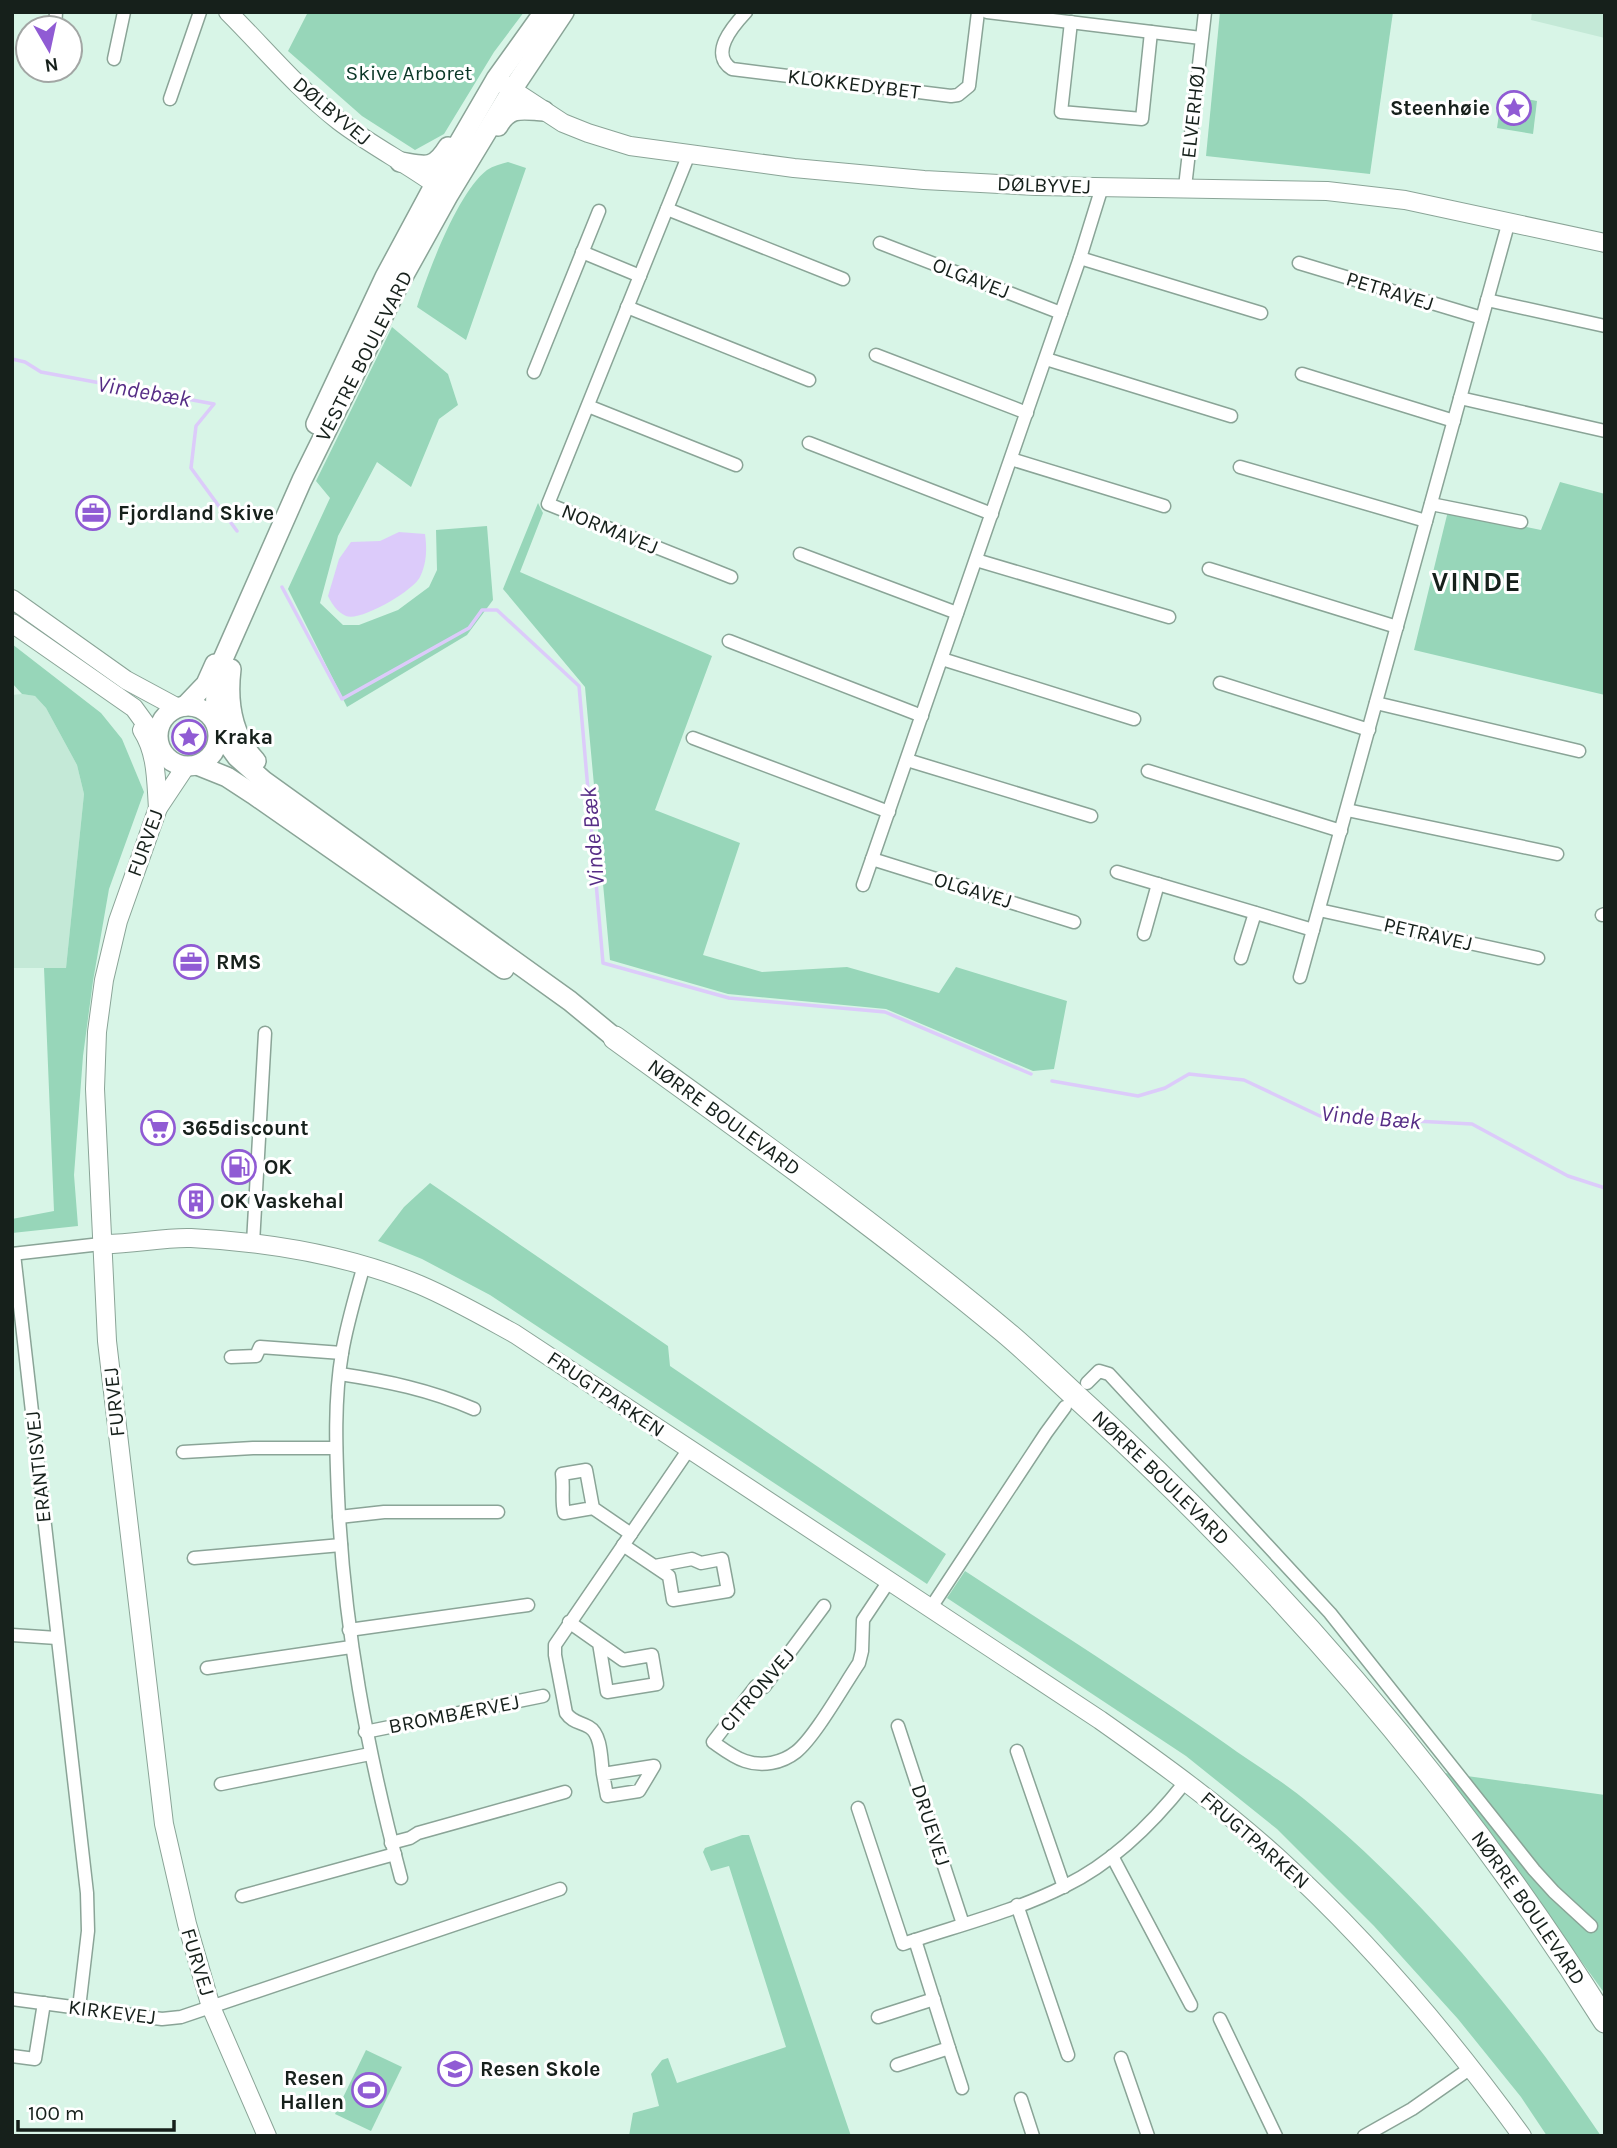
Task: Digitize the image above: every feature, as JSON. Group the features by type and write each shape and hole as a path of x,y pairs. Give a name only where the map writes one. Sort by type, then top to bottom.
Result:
{"highway":[{"name":"NØRRE BOULEVARD","path":"615,1038 855,1212 1006,1332 1152,1466 1323,1646 1419,1762 1495,1860 1605,2021"}],"main road":[{"name":"VESTRE BOULEVARD","path":"182,707 206,684 213,670 343,362 384,277 442,189 544,12"},
{"name":"VESTRE BOULEVARD","path":"498,89 564,12"},
{"path":"400,162 431,165 439,161 470,113 498,89"},
{"path":"432,225 444,214 505,114 515,110 544,111"},
{"name":"VESTRE BOULEVARD","path":"216,727 216,688 223,659 250,594 261,578 302,481 394,294 432,225 442,189"},
{"path":"261,578 231,669 229,688 234,721 241,740 267,773 344,831 364,853"},
{"path":"182,707 202,709 216,727 216,748 205,761 191,765 168,759 160,746 160,724 165,717 182,707"},
{"name":"NØRRE BOULEVARD","path":"216,727 249,769 570,1001 615,1038"},
{"name":"NØRRE BOULEVARD","path":"191,765 227,778 253,793 465,943 549,999 615,1038"}],"street":[{"path":"114,60 124,12"},
{"path":"170,99 200,12"},
{"name":"DØLBYVEJ","path":"228,12 297,84 337,119 442,189"},
{"name":"KLOKKEDYBET","path":"746,12 726,38 722,48 721,57 724,64 732,69 951,96 958,95 969,86 978,12"},
{"path":"987,12 1201,38"},
{"name":"ELVERHØJ","path":"1185,187 1205,12"},
{"path":"1071,22 1061,111 1142,120 1151,32"},
{"name":"DØLBYVEJ","path":"498,89 563,123 630,146 794,168 924,180 1036,186 1327,191 1405,200 1605,243"},
{"name":"NORMAVEJ","path":"689,154 548,504 731,577"},
{"path":"863,886 1046,359 1102,187"},
{"path":"667,209 844,279"},
{"path":"534,372 599,211"},
{"path":"1300,977 1509,221"},
{"name":"OLGAVEJ","path":"880,243 1061,313"},
{"path":"582,252 640,275"},
{"path":"1080,258 1261,313"},
{"name":"PETRAVEJ","path":"1299,263 1482,318"},
{"path":"1487,300 1605,326"},
{"path":"627,307 809,380"},
{"path":"876,355 1027,413"},
{"path":"1046,359 1231,416"},
{"path":"1302,374 1454,421"},
{"path":"1460,398 1605,431"},
{"path":"588,406 736,465"},
{"path":"809,443 992,514"},
{"path":"1011,459 1164,506"},
{"path":"1240,467 1426,521"},
{"path":"1431,504 1521,522"},
{"path":"800,554 957,613"},
{"path":"976,560 1169,617"},
{"path":"1209,569 1397,627"},
{"path":"12,599 127,680 182,707"},
{"path":"12,623 115,693 144,719 160,746"},
{"path":"729,641 922,716"},
{"path":"942,660 1134,719"},
{"path":"1220,683 1369,730"},
{"path":"115,693 151,748 160,804"},
{"path":"1376,703 1579,751"},
{"path":"693,738 889,812"},
{"name":"FURVEJ","path":"160,746 160,804"},
{"path":"907,760 1091,816"},
{"name":"FURVEJ","path":"191,765 160,804 118,921 102,993 94,1089 101,1244 109,1355 164,1824 184,1913 211,2007 267,2136"},
{"path":"1148,771 1341,831"},
{"path":"1347,810 1557,854"},
{"name":"OLGAVEJ","path":"872,859 1074,922"},
{"path":"1117,873 1313,930"},
{"path":"1144,934 1158,884"},
{"name":"PETRAVEJ","path":"1319,910 1538,958"},
{"path":"1241,958 1255,913"},
{"path":"253,1243 265,1033"},
{"name":"FRUGTPARKEN","path":"101,1244 141,1243 165,1238 253,1243 310,1251 364,1265 419,1284 516,1334 1100,1720 1186,1781 1276,1856 1337,1914 1401,1981 1472,2067 1522,2136"},
{"path":"13,1254 101,1244"},
{"name":"ERANTISVEJ","path":"13,1254 87,1893 88,1931 79,2008"},
{"name":"BROMBÆRVEJ","path":"364,1265 342,1353 336,1448 339,1517 351,1647 365,1732 401,1878"},
{"path":"231,1357 256,1356 260,1347 342,1353"},
{"path":"1087,1383 1099,1371 1109,1374 1128,1394 1330,1613 1534,1870 1553,1892 1591,1926"},
{"path":"340,1374 438,1394 474,1409"},
{"path":"930,1609 1065,1407"},
{"path":"183,1452 253,1448 336,1448"},
{"path":"603,1774 596,1734 592,1728 569,1718 566,1713 555,1654 558,1638 689,1449"},
{"path":"593,1508 631,1534"},
{"path":"339,1517 384,1512 498,1512"},
{"path":"194,1558 341,1545"},
{"path":"623,1545 669,1576 674,1600 728,1591 722,1559 701,1563 692,1559 655,1566"},
{"name":"CITRONVEJ","path":"824,1606 764,1687 756,1686 713,1741 735,1757 758,1764 770,1763 785,1759 805,1743 859,1663 863,1620 890,1581"},
{"path":"349,1630 528,1605"},
{"path":"569,1622 599,1643 623,1660 652,1655 657,1684 607,1692 599,1643"},
{"path":"12,1635 57,1638"},
{"path":"207,1668 351,1647"},
{"name":"BROMBÆRVEJ","path":"365,1732 543,1696"},
{"name":"DRUEVEJ","path":"898,1726 963,1923"},
{"path":"1017,1751 1064,1887"},
{"name":"BROMBÆRVEJ","path":"221,1784 369,1754"},
{"path":"858,1808 903,1944 1064,1887 1112,1856 1160,1814 1186,1781"},
{"path":"242,1896 393,1849 418,1833 565,1791"},
{"path":"1112,1856 1191,2005"},
{"name":"FURVEJ","path":"211,2007 560,1889"},
{"path":"1017,1905 1068,2055"},
{"path":"915,1940 962,2088"},
{"name":"KIRKEVEJ","path":"12,1999 162,2019 181,2017 211,2007"},
{"path":"878,2017 934,1999"},
{"path":"12,2056 35,2059 44,2003"},
{"path":"1220,2019 1276,2136"},
{"path":"897,2065 950,2048"},
{"path":"1121,2058 1148,2136"},
{"path":"1364,2136 1412,2109 1472,2067"},
{"path":"1021,2099 1033,2136"}],"shaded area":[{"path":"1532,12 1605,12 1605,38 1531,20"},
{"path":"399,532 425,534 426,556 420,577 407,590 374,610 353,617 340,612 328,596 339,559 351,542 380,541"},
{"path":"12,695 35,696 46,708 77,765 84,794 66,968 12,968"}],"green space":[{"name":"Skive Arboret","path":"308,12 524,12 494,52 444,134 415,150 362,116 288,51"},
{"path":"1220,12 1393,12 1370,174 1206,156"},
{"path":"1502,94 1537,101 1533,134 1497,128"},
{"path":"508,162 526,168 466,340 417,307 436,254 465,196 487,170"},
{"path":"392,327 448,374 458,405 439,419 411,487 377,462 338,536 320,603 343,625 359,625 398,610 429,587 437,570 436,530 487,526 493,600 467,635 347,707 288,589 330,498 316,481"},
{"path":"1560,482 1605,494 1605,695 1414,650 1448,511 1541,530"},
{"path":"538,503 543,513 520,572 712,656 655,810 740,843 703,955 762,972 847,967 939,993 956,967 1067,1001 1054,1069 1033,1071 886,1009 728,994 610,960 585,687 503,589"},
{"path":"12,644 101,713 122,739 144,792 109,889 93,981 83,1056 74,1175 78,1226 12,1233 12,1219 54,1211 44,968 66,968 84,794 77,765 46,708 35,696 22,694 12,683"},
{"path":"430,1183 668,1346 670,1366 946,1554 927,1584 490,1295 422,1259 378,1241 404,1207"},
{"path":"965,1571 1275,1778 1347,1835 1388,1874 1465,1956 1536,2044 1601,2136 1547,2136 1521,2097 1458,2019 1374,1926 1277,1829 1186,1756 947,1598"},
{"path":"1445,1773 1605,1795 1605,1994"},
{"path":"749,1835 851,2136 629,2136 633,2113 659,2106 651,2074 662,2060 668,2058 677,2083 786,2047 729,1866 711,1871 703,1852 705,1848"},
{"name":"Resen Hallen","path":"366,2050 402,2067 371,2131 335,2114"}],"waterway":[{"name":"Vindebæk","path":"12,359 25,362 41,372 214,404 196,426 191,468 237,531"},
{"name":"Vinde Bæk","path":"282,587 342,699 469,628 482,610 497,610 579,686 603,963 729,998 885,1012 1031,1074"},
{"name":"Vinde Bæk","path":"1052,1081 1138,1096 1165,1088 1189,1074 1244,1080 1320,1116 1472,1124 1568,1176 1605,1188"}],"place":[{"name":"Steenhøie","path":"1514,108"},
{"name":"Fjordland Skive","path":"93,513"},
{"name":"Kraka","path":"189,737"},
{"name":"RMS","path":"191,962"},
{"name":"365discount","path":"158,1128"},
{"name":"OK","path":"239,1167"},
{"name":"OK Vaskehal","path":"196,1201"},
{"name":"Resen Skole","path":"455,2069"},
{"name":"Resen Hallen","path":"369,2090"}],"district":[{"name":"VINDE","path":"1477,581"}]}
